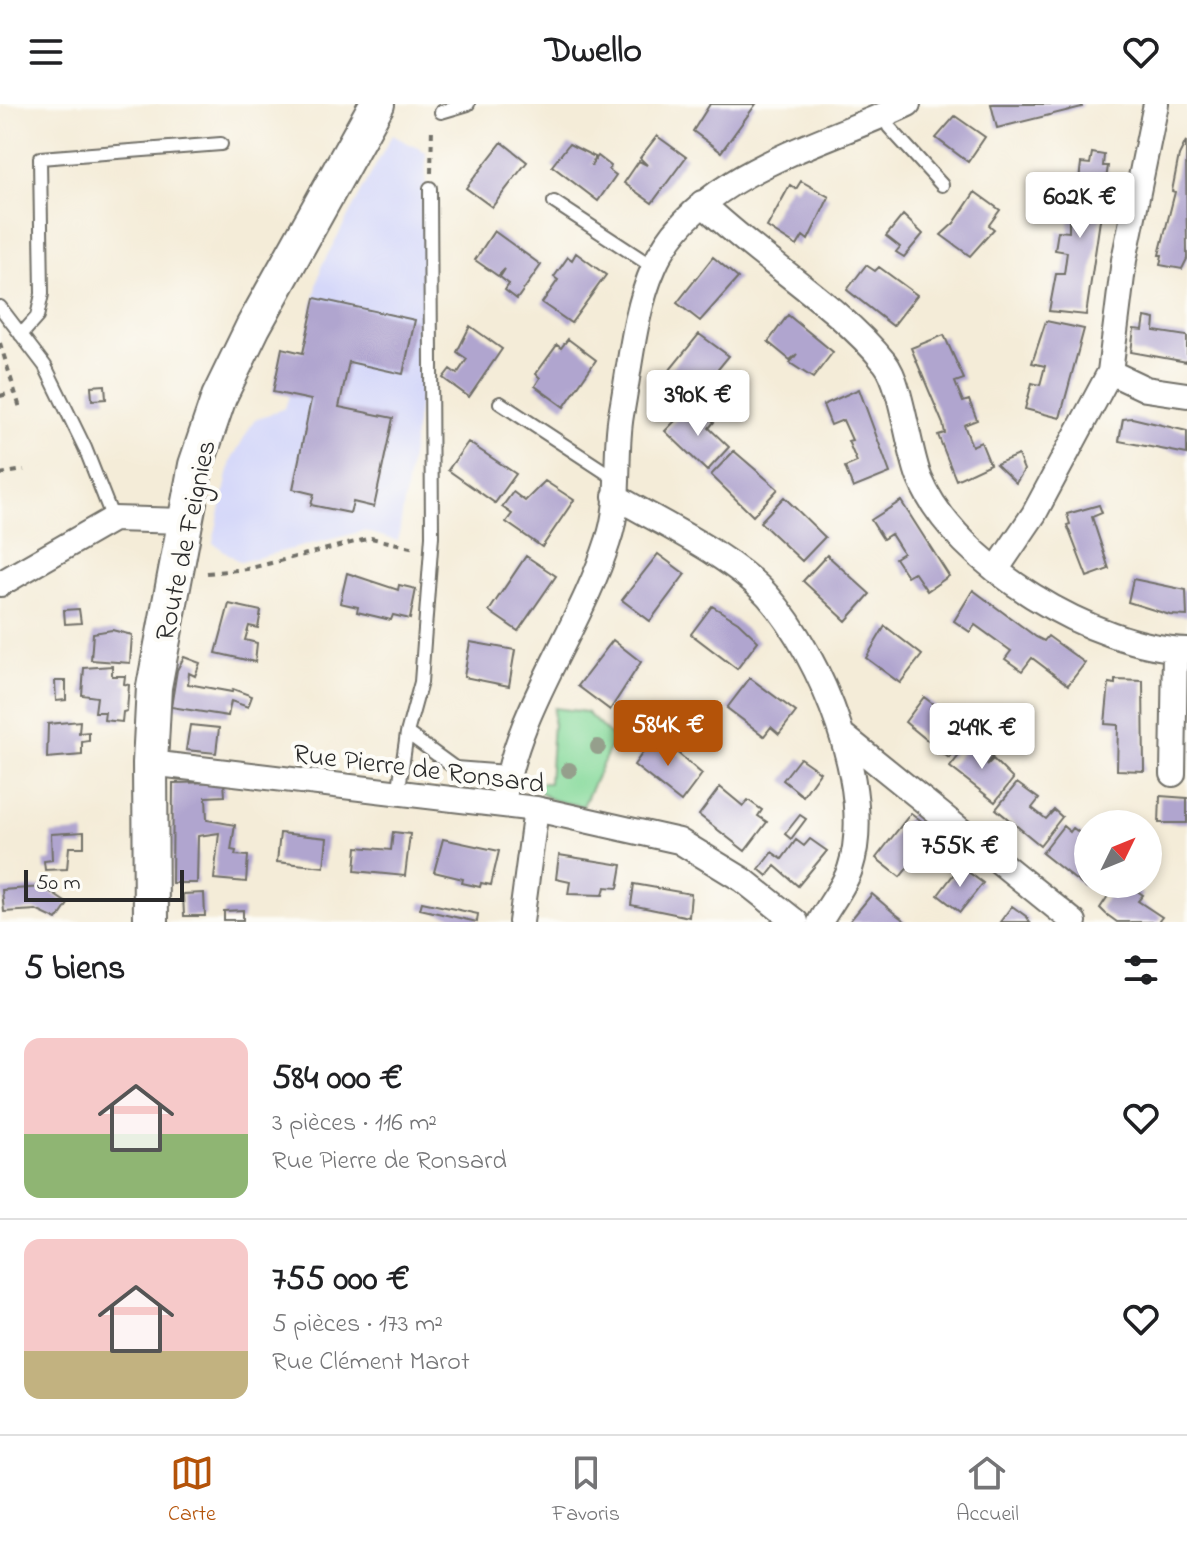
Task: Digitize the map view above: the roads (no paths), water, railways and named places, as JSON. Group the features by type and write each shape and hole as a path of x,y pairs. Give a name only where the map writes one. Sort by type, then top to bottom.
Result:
{"street":[{"name":"Route de Feignies","path":"151,922 150,763 154,687 196,465 219,397 253,327 377,104"},
{"path":"503,805 507,772 530,707 596,574 610,538 619,427 633,348 653,267 674,230 702,203 755,171 908,104"},
{"path":"996,570 1041,502 1110,372 1124,260 1156,104"},
{"path":"702,203 856,332 889,367 920,479 938,512 996,570 1069,616 1122,636 1181,650 1173,774"},
{"path":"1110,372 1146,389 1187,395"},
{"path":"615,488 712,552 768,596 813,665 845,737 858,817 850,869 820,922"},
{"path":"0,584 113,519 185,521"},
{"path":"845,737 1074,922"},
{"name":"Rue Pierre de Ronsard","path":"150,763 398,795 536,809 679,841 743,880 796,922"},
{"path":"521,922 536,809"}],"lane":[{"path":"436,114 468,104"},
{"path":"884,115 889,127 942,185"},
{"path":"21,335 37,317 42,294 40,158 221,144"},
{"path":"398,795 407,733 421,682 430,551 430,188"},
{"path":"554,202 653,267"},
{"path":"0,307 45,366 85,448 113,519"},
{"path":"500,403 615,488"},
{"path":"407,733 455,768 507,772"}]}
